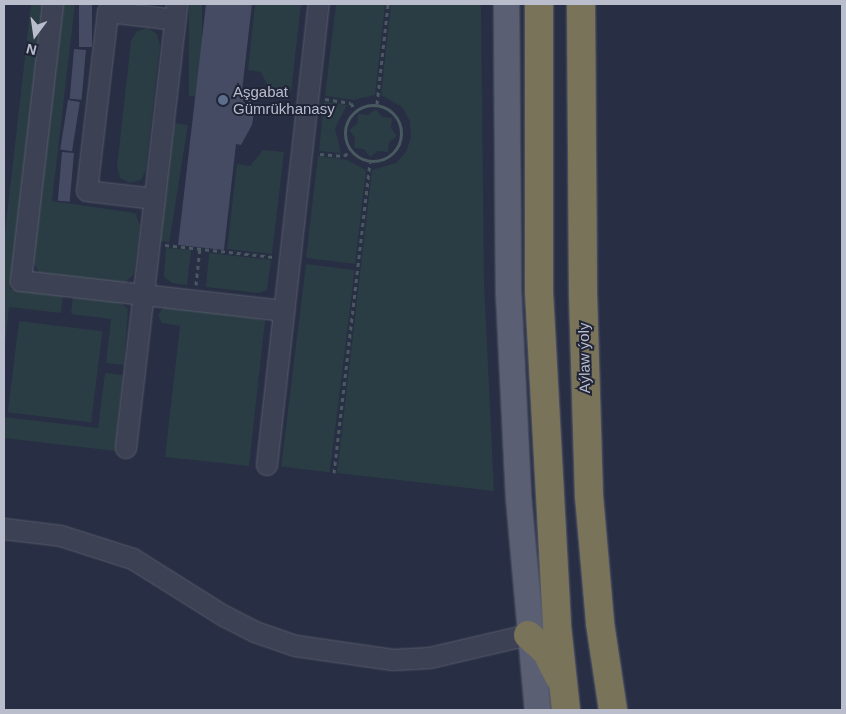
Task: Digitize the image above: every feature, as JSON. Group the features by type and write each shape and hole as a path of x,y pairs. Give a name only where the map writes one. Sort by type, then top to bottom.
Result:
{"highway":[{"path":"539,4 539,292 562,684 566,710"},
{"name":"Aýlaw ýoly","path":"581,4 583,294 589,486 600,623 613,710"},
{"path":"528,635 546,651 562,684"}],"main road":[{"path":"506,4 508,291 528,635 537,710"}],"lane":[{"path":"53,4 21,281 284,311"},
{"path":"267,465 319,4"},
{"path":"126,448 177,12 108,12 87,191 155,199"},
{"path":"4,530 61,536 133,559 224,616 255,632 296,646 361,657 430,658 528,635"}],"path":[{"path":"377,104 388,4"},
{"path":"322,99 350,102 355,110"},
{"path":"377,104 396,115 402,136 392,156 370,162 350,151 344,130 355,110 377,104"},
{"path":"316,153 344,156 350,151"},
{"path":"334,473 370,162"},
{"path":"163,245 274,257"},
{"path":"273,265 275,248"},
{"path":"196,288 200,249"},
{"path":"188,287 205,289"}],"shaded area":[{"path":"31,4 43,4 10,289 63,295 61,313 9,307 4,355 4,241"},
{"path":"63,4 75,4 52,201 135,213 140,225 134,274 125,283 39,273 33,262"},
{"path":"189,4 202,4 202,96 189,96"},
{"path":"255,4 301,4 291,92 270,90 261,72 248,70"},
{"path":"336,4 385,4 375,95 354,100 325,96"},
{"path":"391,4 479,4 481,7 484,282 494,491 337,473 372,170 396,163 406,152 411,137 410,121 402,107 381,95"},
{"path":"148,28 157,34 160,45 146,170 141,180 130,183 120,178 117,167 131,41 137,31"},
{"path":"324,102 347,105 335,128 341,153 319,151"},
{"path":"376,109 382,117 392,118 391,128 397,136 389,142 388,152 378,151 370,157 364,149 354,148 355,138 349,130 357,124 358,114 368,115"},
{"path":"175,123 188,125 169,243 156,241"},
{"path":"263,150 284,152 272,254 227,249 237,164 250,166"},
{"path":"318,156 347,160 366,170 355,264 306,258"},
{"path":"166,248 191,250 187,285 172,283 164,277"},
{"path":"209,253 271,260 267,290 259,293 206,287"},
{"path":"306,264 355,270 330,472 281,466"},
{"path":"73,296 120,302 128,309 124,365 106,363 111,319 71,314"},
{"path":"164,307 258,318 265,321 249,466 165,457 180,326 162,323 158,315"},
{"path":"19,321 102,331 91,423 8,412"},
{"path":"105,373 123,375 115,451 4,438 4,417 98,428"}],"building":[{"path":"79,4 92,4 92,47 79,47"},
{"path":"206,4 252,4 242,91 247,91 254,113 252,125 241,145 236,144 224,250 178,245"},
{"path":"74,49 86,50 82,100 70,99"},
{"path":"68,100 80,102 72,151 60,149"},
{"path":"62,152 74,153 70,202 58,201"}],"place":[{"name":"Aşgabat Gümrükhanasy","path":"223,100"}]}
